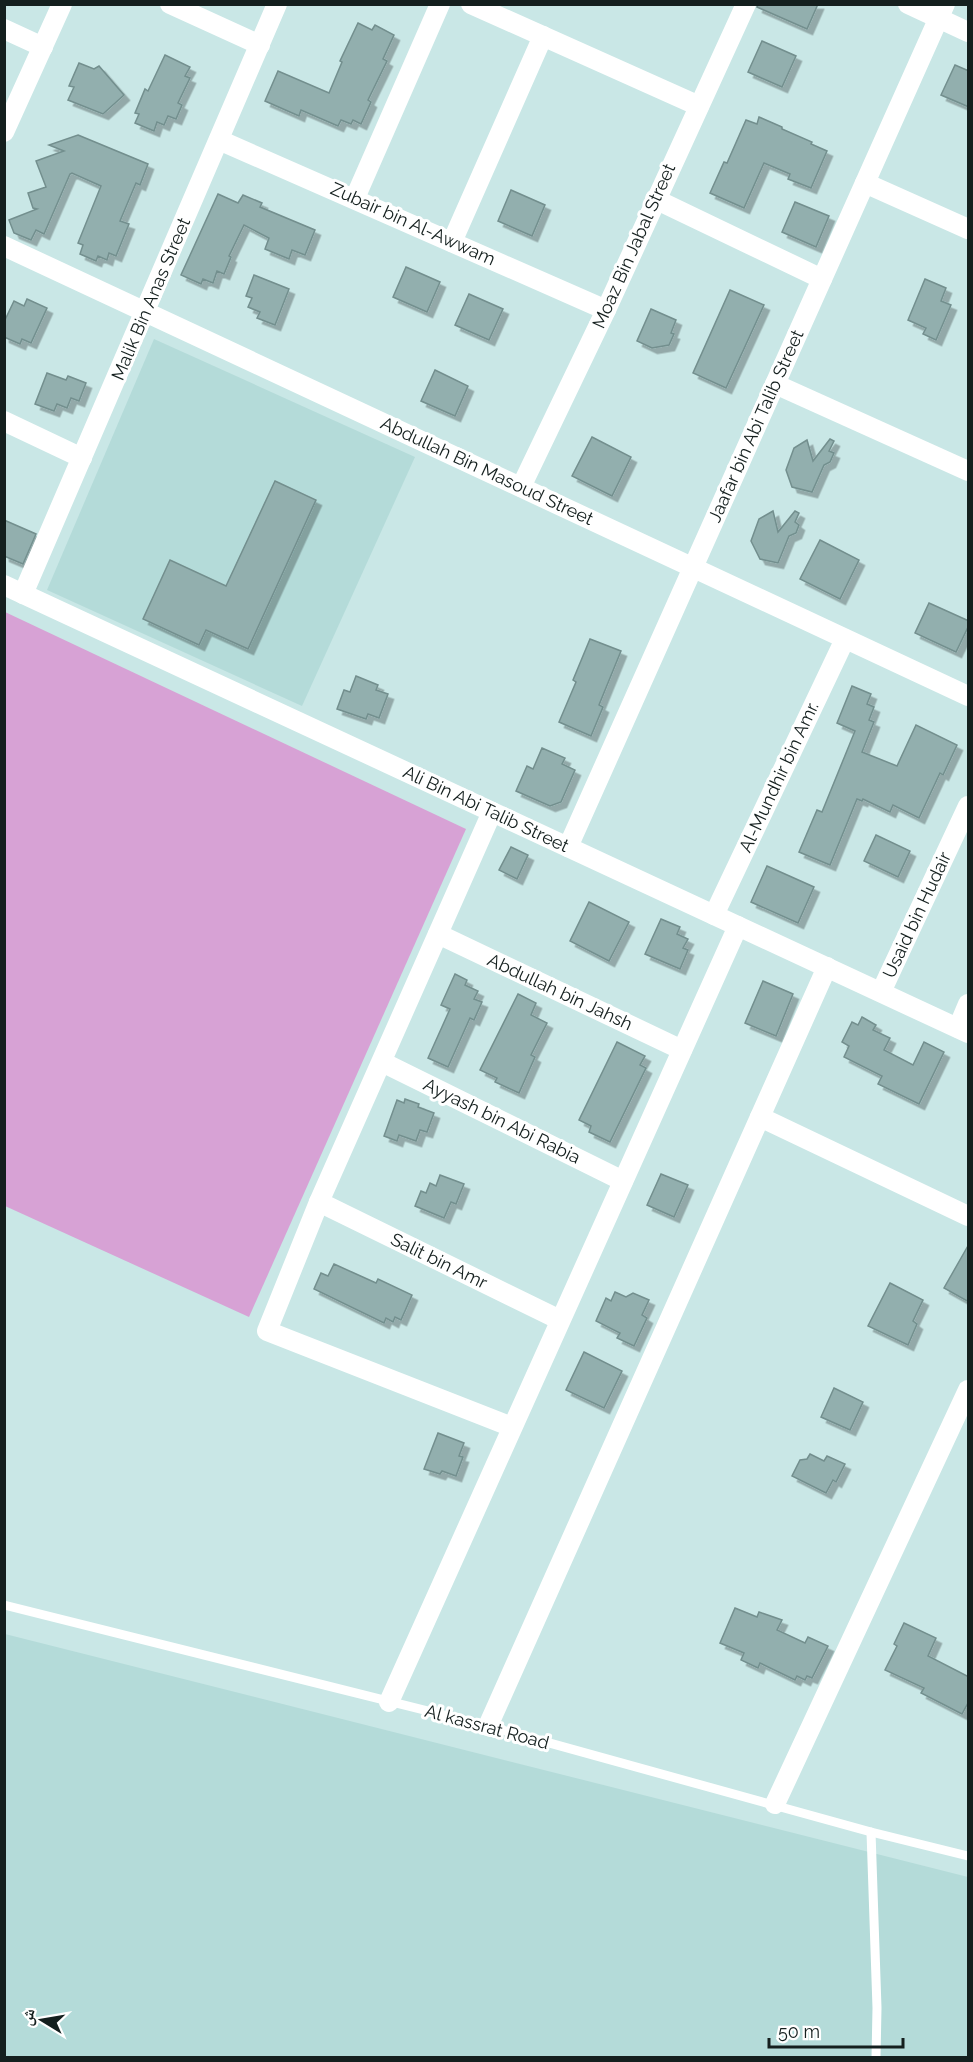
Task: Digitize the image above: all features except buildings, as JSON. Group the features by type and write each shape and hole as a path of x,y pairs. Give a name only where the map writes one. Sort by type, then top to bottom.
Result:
{"street":[{"path":"4,132 62,4"},
{"path":"170,4 260,45"},
{"name":"Malik Bin Anas Street","path":"23,594 277,4"},
{"path":"355,198 441,4"},
{"path":"471,4 699,106"},
{"name":"Moaz Bin Jabal Street","path":"521,488 606,310 746,4"},
{"path":"908,4 942,11 969,32"},
{"name":"Jaafar bin Abi Talib Street","path":"568,847 942,11"},
{"path":"4,29 43,47"},
{"path":"452,242 543,36"},
{"name":"Zubair bin Al-Awwam","path":"219,140 606,310"},
{"path":"865,183 969,230"},
{"path":"656,199 822,279"},
{"name":"Abdullah Bin Masoud Street","path":"4,246 969,696"},
{"path":"775,384 969,471"},
{"path":"4,421 82,458"},
{"name":"Ali Bin Abi Talib Street","path":"4,585 963,1031"},
{"name":"Al-Mundhir bin Amr.","path":"714,915 845,639"},
{"name":"Usaid bin Hudair","path":"881,992 969,806"},
{"path":"492,812 320,1203 267,1331 512,1427"},
{"path":"389,1702 738,926"},
{"name":"Abdullah bin Jahsh","path":"438,934 682,1050"},
{"path":"488,1726 827,967"},
{"path":"963,1031 969,1004"},
{"name":"Ayyash bin Abi Rabia","path":"382,1062 623,1181"},
{"path":"760,1117 969,1216"},
{"name":"Salit bin Amr","path":"320,1203 560,1320"},
{"path":"775,1804 966,1400"}],"lane":[{"name":"Al kassrat Road","path":"4,1605 488,1726 871,1832 969,1856"},
{"path":"871,1832 877,2008 876,2058"}],"shaded area":[{"path":"154,339 415,457 302,706 47,590"},
{"path":"5,612 466,829 249,1317 5,1206"},
{"path":"5,1634 968,1877 968,2057 5,2058"}]}
